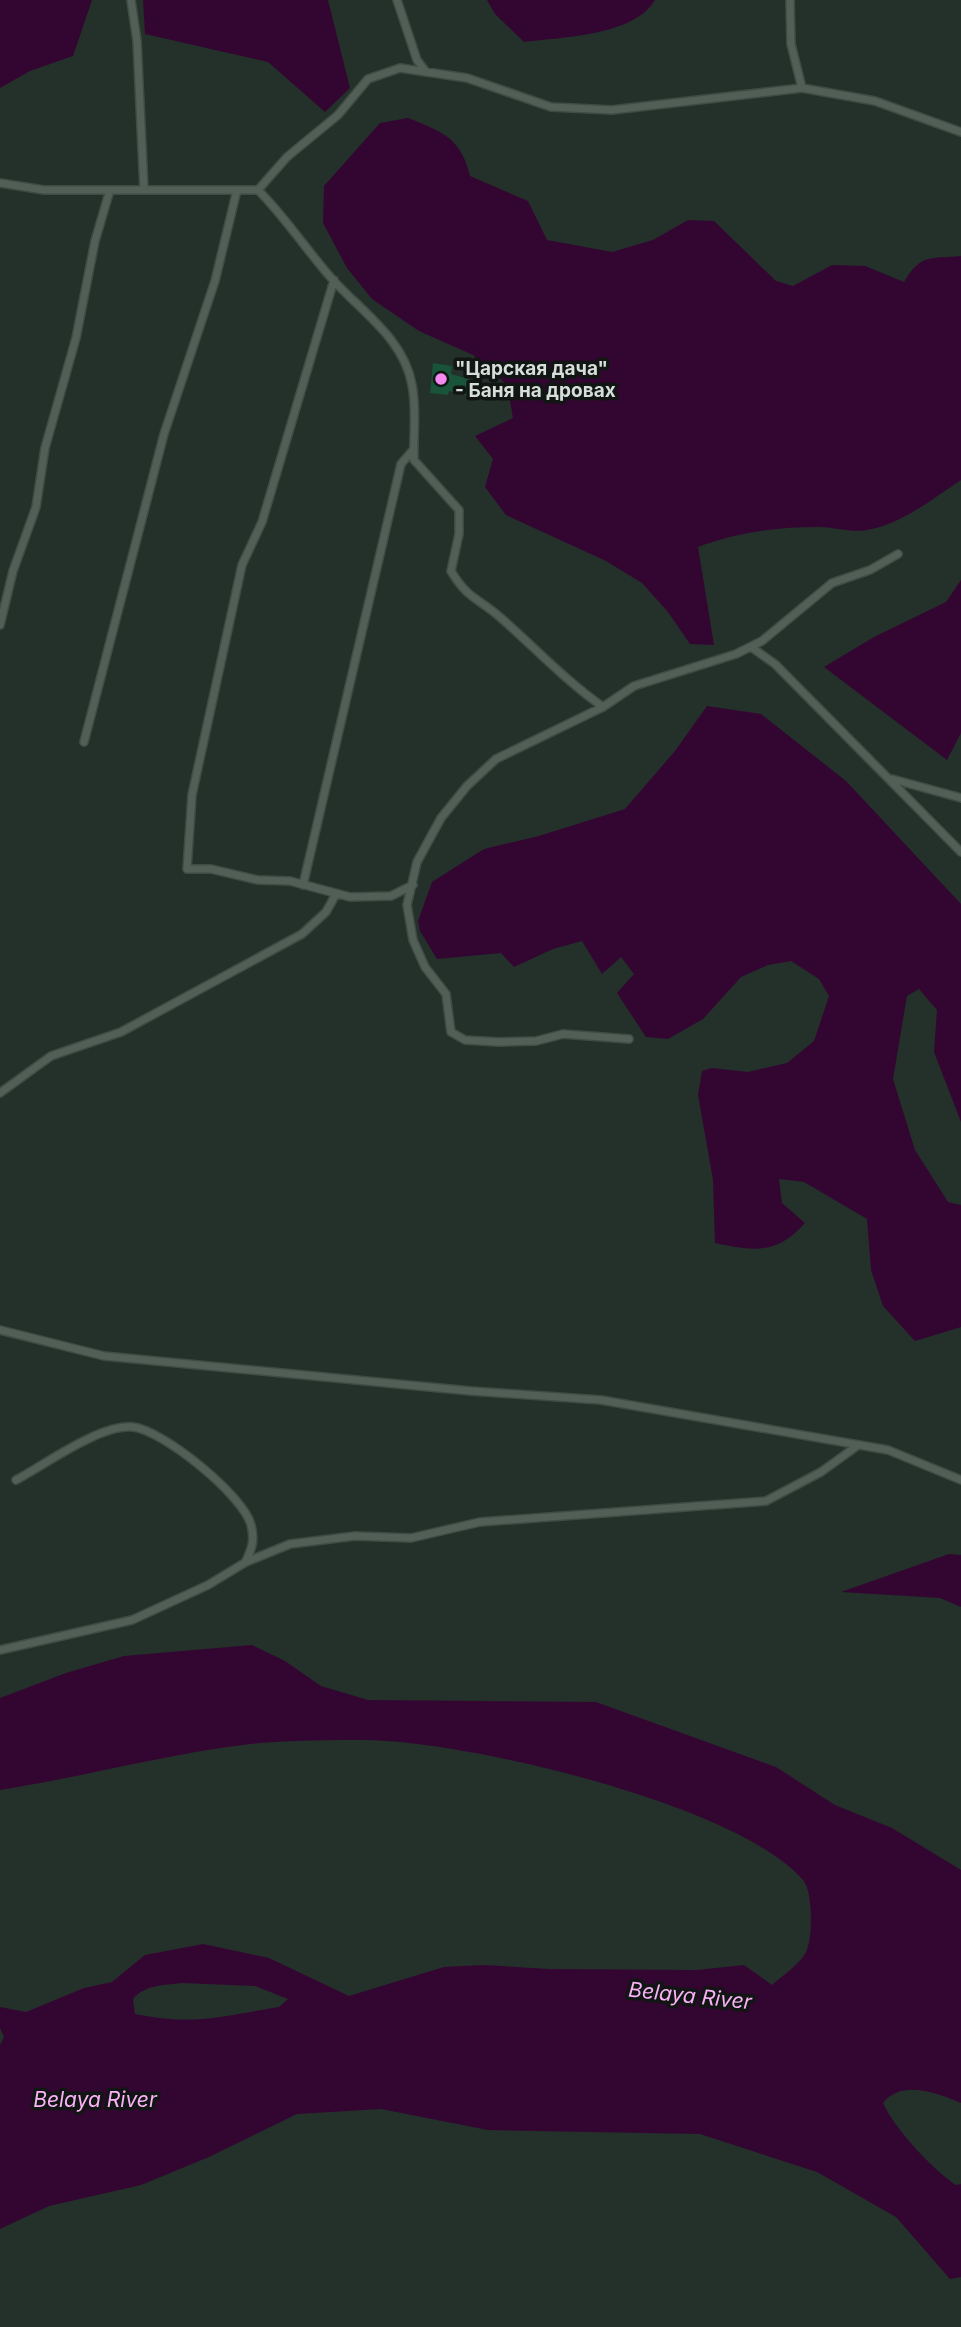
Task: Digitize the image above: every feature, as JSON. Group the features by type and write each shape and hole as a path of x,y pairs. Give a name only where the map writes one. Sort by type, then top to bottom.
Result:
{"lane":[{"path":"131,0 137,41 144,191"},
{"path":"397,0 417,60 426,72"},
{"path":"790,0 791,44 802,88"},
{"path":"258,190 287,157 338,115 368,79 400,68 467,78 551,107 612,110 802,88 875,101 961,132"},
{"path":"0,183 44,190 258,190 288,220 334,280 372,316 399,352 412,384 414,460 459,510 459,534 451,571 464,593 499,616 550,664 603,707"},
{"path":"0,625 13,571 36,507 45,448 70,361 94,241 110,190"},
{"path":"84,743 164,434 221,261 237,190"},
{"path":"334,280 262,522 242,565 192,795 187,869 211,869 258,880 290,881 349,897 391,896 413,885"},
{"path":"303,885 401,464 414,449"},
{"path":"629,1039 563,1034 536,1041 498,1042 465,1040 451,1032 446,995 425,967 413,940 407,905 417,862 441,818 467,786 496,759 603,707 634,686 751,647 762,641 832,583 870,570 898,554"},
{"path":"751,647 775,664 961,852"},
{"path":"891,779 961,798"},
{"path":"0,1093 51,1056 121,1032 302,934 326,912 335,894"},
{"path":"0,1331 104,1356 471,1391 601,1400 888,1450 961,1480"},
{"path":"16,1480 100,1433 133,1427 158,1435 234,1497 251,1522 254,1544 246,1562"},
{"path":"0,1650 132,1620 208,1585 246,1562 290,1545 355,1536 411,1538 480,1522 766,1501 821,1472 858,1446"}],"water":[{"path":"0,0 92,0 73,56 30,71 0,88"},
{"path":"143,0 328,0 350,88 325,112 268,62 145,34"},
{"path":"487,0 655,0 645,12 614,28 577,36 524,42 495,14"},
{"path":"408,118 449,138 461,153 470,176 528,201 547,240 612,252 653,240 688,220 714,221 776,281 793,286 832,265 865,266 904,282 916,266 928,259 961,256 961,480 916,510 880,527 861,531 819,527 773,529 742,534 698,547 714,645 690,644 668,612 642,583 606,561 506,515 485,487 493,459 475,436 513,418 507,385 473,355 419,331 372,299 347,268 323,223 324,186 380,123"},
{"path":"961,580 961,733 947,760 824,667 874,637 946,602"},
{"path":"707,706 761,714 846,781 961,904 961,1122 934,1052 937,1010 919,989 907,996 893,1079 915,1150 948,1202 961,1205 961,1327 915,1341 883,1306 871,1270 867,1219 804,1182 779,1179 782,1203 805,1223 785,1241 775,1246 753,1249 715,1243 713,1180 698,1095 702,1071 712,1068 748,1072 787,1063 814,1041 829,996 819,979 791,961 768,965 741,977 703,1019 668,1039 646,1037 617,993 634,974 621,957 602,974 582,941 553,949 514,967 501,953 437,959 420,931 418,921 432,882 484,849 539,836 625,809 675,751"},
{"path":"949,1554 961,1555 961,1607 940,1598 841,1592"},
{"name":"Belaya River","path":"252,1645 285,1661 321,1686 368,1700 596,1702 776,1767 835,1805 892,1828 961,1870 961,2103 931,2092 910,2090 900,2091 883,2103 905,2136 926,2159 956,2185 961,2184 961,2277 950,2279 896,2217 817,2172 700,2134 488,2130 381,2109 297,2114 209,2157 141,2185 49,2206 0,2229 0,2045 4,2037 0,2028 0,2007 26,2012 84,1988 112,1982 145,1955 203,1944 269,1958 349,1996 444,1967 484,1965 549,1969 697,1970 744,1965 772,1985 800,1961 810,1937 811,1915 806,1886 803,1880 770,1852 721,1826 663,1803 598,1782 467,1752 411,1743 366,1740 264,1743 219,1748 0,1790 0,1698 66,1673 124,1656","holes":["182,1983 255,1986 288,1999 279,2007 208,2018 174,2019 135,2014 133,1999 155,1986"]}],"building":[{"path":"433,363 452,366 451,374 476,381 472,397 449,391 448,395 430,393"}],"place":[{"name":"\"Царская дача\" - Баня на дровах","path":"441,379"}]}
